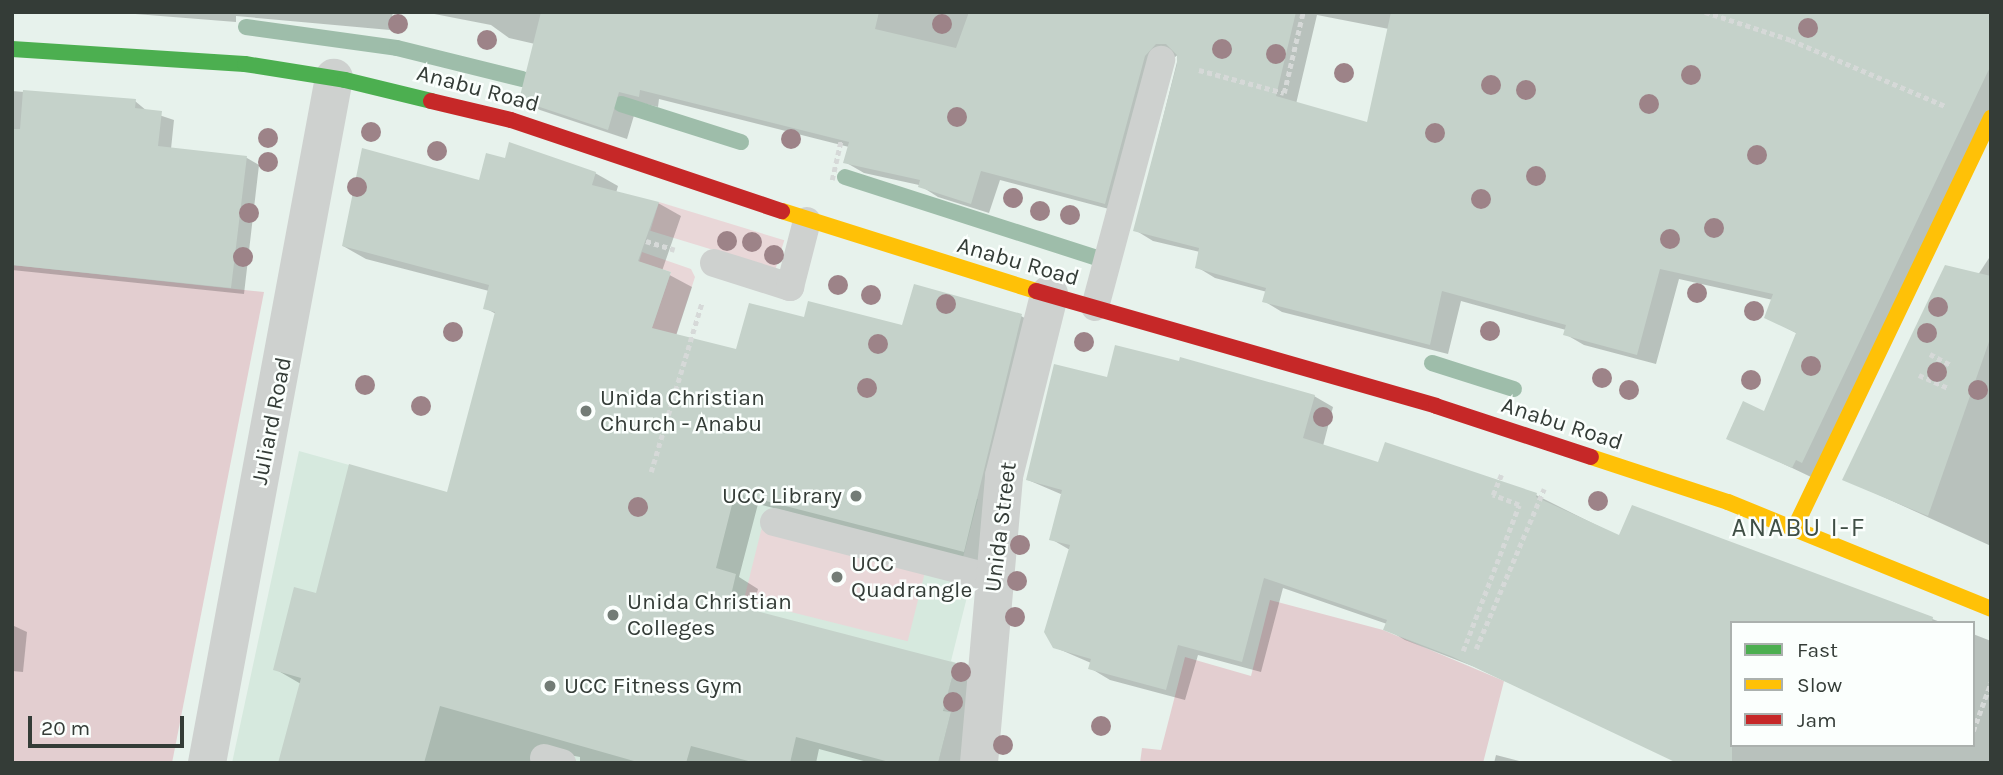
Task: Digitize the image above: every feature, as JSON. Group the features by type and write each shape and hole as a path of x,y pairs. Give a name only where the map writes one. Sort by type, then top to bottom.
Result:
{"street":[{"name":"Anabu Road","path":"12,49 223,62 334,78 524,124 807,221 1049,295 1423,402 1795,527 1991,609"},
{"name":"Juliard Road","path":"207,763 334,78"},
{"path":"1795,527 1989,121"},
{"name":"Unida Street","path":"979,763 992,578 1004,476 1049,295"}],"lane":[{"path":"1094,307 1161,60"},
{"path":"714,263 790,287 807,221"},
{"path":"774,522 992,578"}],"path":[{"path":"1161,60 1284,93 1303,12"},
{"path":"1705,12 1791,40 1989,121"},
{"path":"830,190 841,140"},
{"path":"646,241 714,263 651,472"},
{"path":"1914,373 1948,388"},
{"path":"1476,649 1544,489 1554,493"},
{"path":"1463,651 1516,515"},
{"path":"1975,726 1991,682"}],"shaded area":[{"path":"659,202 784,240 776,269 650,231"},
{"path":"642,252 691,269 695,277 673,344 649,336 671,272 639,262"},
{"path":"12,265 264,292 172,763 12,763"},
{"name":"Unida Christian Colleges","path":"680,438 978,499 956,585 969,589 951,661 956,663 943,710 951,712 938,763 232,763 299,451 496,506"},
{"name":"UCC Quadrangle","path":"766,511 930,552 908,641 744,600"},
{"path":"1270,600 1383,630 1504,681 1483,763 1140,763 1142,748 1161,750 1185,657 1251,676"}],"building":[{"path":"541,12 879,12 875,29 956,48 969,12 1296,12 1276,96 1367,122 1391,12 1991,12 1991,65 1802,463 1796,460 1792,468 1726,439 1743,401 1764,411 1796,333 1764,318 1773,294 1660,269 1637,355 1563,335 1566,325 1442,291 1430,345 1262,302 1266,288 1195,268 1199,248 1133,231 1177,64 1177,55 1166,44 1156,44 1145,56 1105,204 981,171 971,204 918,187 920,180 843,163 849,142 640,90 639,97 619,92 608,130 519,100"},
{"path":"23,90 136,99 135,108 162,111 158,146 247,156 231,288 12,265 12,129 20,129"},
{"path":"509,142 596,172 592,185 659,202 638,261 671,272 652,328 736,349 749,303 804,317 808,301 902,325 914,284 1022,314 964,552 735,493 716,568 736,574 729,604 956,663 943,711 951,712 938,763 893,763 796,737 790,763 756,763 691,746 686,763 641,763 440,706 424,763 278,763 301,678 273,670 294,587 316,593 349,464 447,492 495,312 483,309 489,285 342,246 362,148 479,180 486,153 505,158"},
{"path":"1945,265 1991,276 1991,336 1928,516 1842,480"},
{"path":"1115,345 1179,361 1180,357 1315,395 1303,438 1378,462 1385,442 1537,493 1536,497 1619,535 1632,505 1933,617 1932,621 1730,621 1732,763 1677,763 1453,657 1383,630 1387,620 1264,578 1242,662 1178,645 1166,690 1088,669 1091,659 1053,648 1044,632 1070,545 1049,540 1062,490 1026,480 1054,364 1107,377"}],"waterway":[{"path":"246,27 397,48 522,79"},
{"path":"621,104 741,142"},
{"path":"845,177 1094,257"},
{"path":"1432,363 1514,389"}],"traffic: fast":[{"path":"12,49 245,64 345,80 431,101"}],"traffic: slow":[{"path":"1795,527 1991,118"},
{"path":"782,211 1036,291"},
{"path":"1591,457 1728,502 1991,609"}],"traffic: jam":[{"path":"431,101 511,120 782,211"},
{"path":"1036,291 1436,406 1591,457"}],"place":[{"name":"Unida Christian Church - Anabu","path":"586,411"},
{"name":"UCC Library","path":"856,496"},
{"name":"UCC Quadrangle","path":"837,577"},
{"name":"Unida Christian Colleges","path":"613,615"},
{"name":"UCC Fitness Gym","path":"550,686"}],"district":[{"name":"ANABU I-F","path":"1799,528"}]}
